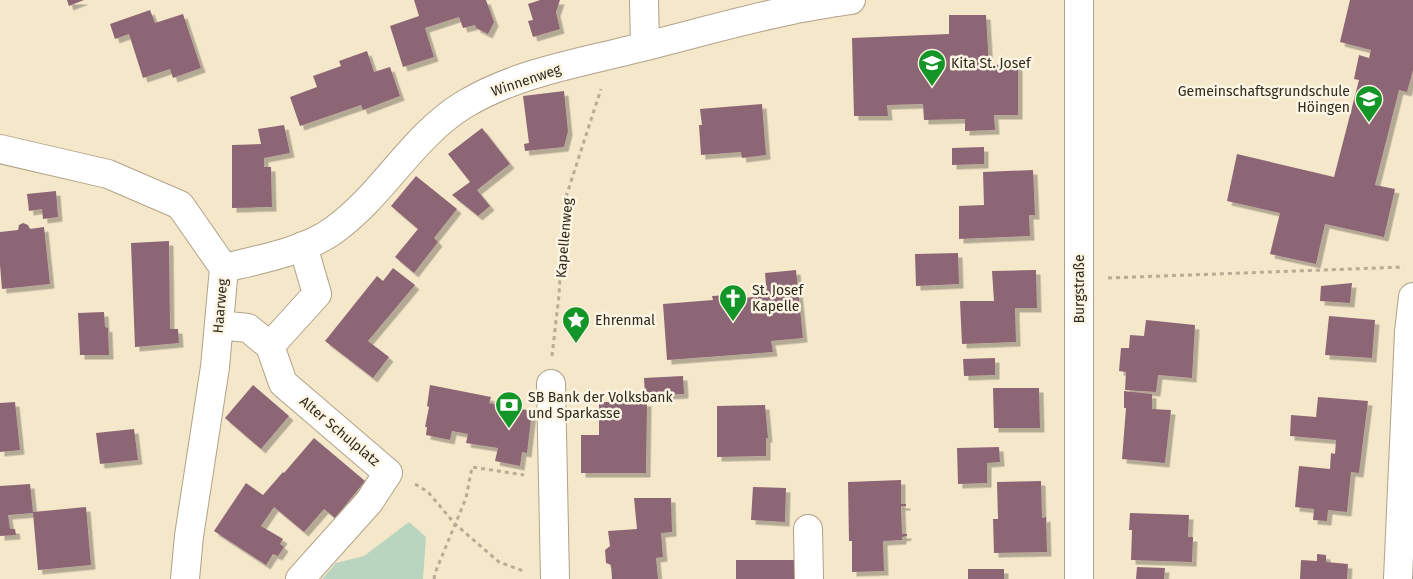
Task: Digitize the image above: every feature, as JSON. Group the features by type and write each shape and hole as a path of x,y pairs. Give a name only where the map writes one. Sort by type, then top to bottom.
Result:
{"street":[{"path":"644,0 645,46"},
{"name":"Winnenweg","path":"224,268 304,246 333,231 360,209 413,149 438,125 464,105 507,84 540,72 792,10 851,0"},
{"name":"Burgstraße","path":"1079,0 1079,579"},
{"name":"Haarweg","path":"0,149 108,174 180,205 224,268 215,367 185,579"},
{"path":"219,325 248,328 270,346 317,294 304,246"},
{"path":"1398,579 1408,454 1409,332 1413,297"},
{"name":"Alter Schulplatz","path":"270,346 283,383 388,472 369,502 300,579"},
{"path":"544,577 553,480 551,371"},
{"path":"808,529 809,579"}],"path":[{"name":"Kapellenweg","path":"551,371 559,295 564,203 612,55"},
{"path":"1080,280 1413,266"},
{"path":"434,579 454,524 466,498 472,467 553,480"},
{"path":"388,472 406,478 428,492 454,524 499,562 544,577"}],"green space":[{"path":"409,522 426,537 423,579 322,579 336,563 364,556"}],"building":[{"path":"67,0 84,0 69,6"},
{"path":"414,0 486,0 494,22 488,34 476,28 475,25 463,28 459,17 425,28 434,57 403,67 390,26 419,16"},
{"path":"540,0 560,0 556,12 560,29 533,37 528,21 533,20 528,4"},
{"name":"Gemeinschaftsgrundschule Höingen","path":"1350,0 1413,0 1413,70 1407,92 1399,90 1375,185 1395,189 1384,237 1325,224 1316,264 1270,254 1280,213 1227,201 1237,154 1334,177 1359,80 1354,79 1359,55 1369,58 1371,50 1340,42"},
{"path":"150,10 155,23 183,14 201,68 173,78 170,69 143,78 129,34 115,39 110,24"},
{"path":"949,15 986,15 989,65 1018,64 1018,115 994,115 995,130 965,131 965,119 924,120 923,104 887,105 888,116 854,116 852,38 949,34"},
{"path":"367,51 374,72 390,67 400,96 363,110 361,105 300,126 290,97 317,87 313,76 341,66 339,61"},
{"path":"564,91 568,131 564,147 525,151 524,144 529,143 523,96"},
{"path":"762,104 766,155 742,158 741,152 701,155 699,125 702,125 700,109"},
{"path":"284,125 290,153 264,158 264,167 271,167 272,207 232,208 232,145 261,144 258,129"},
{"path":"482,128 510,164 477,190 490,206 478,216 452,195 470,182 448,154"},
{"path":"984,147 984,164 952,165 952,148"},
{"path":"1033,170 1035,215 1029,215 1030,236 959,239 959,206 984,205 983,172"},
{"path":"416,176 457,209 434,238 438,242 414,273 395,257 418,229 391,206"},
{"path":"56,191 58,217 43,219 42,209 29,211 27,194"},
{"path":"23,223 28,225 30,229 44,227 50,284 2,289 0,232 18,230 19,225"},
{"path":"169,241 170,329 178,329 179,343 135,347 131,243"},
{"path":"958,253 959,284 916,286 915,254"},
{"path":"393,268 415,285 368,341 389,357 373,378 325,341 377,276 383,281"},
{"name":"St. Josef Kapelle","path":"796,270 803,338 771,341 773,352 667,360 663,304 713,300 712,296 729,295 729,299 767,296 765,273"},
{"path":"1036,270 1037,308 1015,308 1016,342 962,344 960,301 994,301 992,271"},
{"path":"1352,283 1350,303 1320,301 1321,286"},
{"path":"104,312 105,327 108,328 109,355 80,355 78,313"},
{"path":"1329,316 1375,320 1372,358 1325,355"},
{"path":"1146,320 1195,325 1192,378 1158,375 1156,392 1125,390 1126,372 1119,371 1121,348 1129,348 1130,335 1144,336"},
{"path":"995,358 995,375 964,376 963,359"},
{"path":"683,376 684,394 645,396 644,378"},
{"path":"253,385 289,416 261,449 225,418"},
{"path":"430,385 491,397 489,403 532,411 527,453 522,452 520,466 495,461 498,448 466,443 468,434 452,431 450,440 426,435 427,427 425,427 429,407 427,406"},
{"path":"993,388 1039,388 1040,428 994,428"},
{"path":"1124,391 1152,394 1152,409 1171,410 1165,463 1122,459 1126,408 1124,408"},
{"path":"1318,397 1368,401 1359,473 1351,472 1347,512 1328,510 1327,521 1313,520 1314,509 1295,507 1299,466 1330,469 1331,453 1335,454 1336,440 1290,436 1291,415 1316,417"},
{"path":"15,402 20,450 0,452 0,403"},
{"path":"599,402 647,402 646,473 581,473 581,435 599,435"},
{"path":"765,405 768,438 766,438 766,456 717,457 717,406"},
{"path":"134,429 138,460 100,464 96,433"},
{"path":"314,438 365,481 335,518 324,509 304,532 274,507 261,526 283,539 280,544 284,547 278,556 273,554 266,565 214,531 246,483 263,495"},
{"path":"999,447 1000,462 987,463 987,483 958,484 957,448"},
{"path":"901,480 901,504 906,504 906,506 901,506 902,534 907,534 907,536 902,537 902,540 883,541 884,571 852,572 852,541 849,541 848,482"},
{"path":"1041,481 1042,518 1046,517 1047,552 994,553 993,519 998,519 997,482"},
{"path":"30,484 33,512 86,507 91,565 38,570 33,513 8,515 10,529 15,529 16,535 0,536 0,486"},
{"path":"753,487 786,488 785,522 751,520"},
{"path":"634,498 671,498 672,532 661,533 663,557 656,558 658,579 612,579 611,565 606,563 605,550 610,546 608,531 637,529"},
{"path":"1130,513 1189,515 1188,537 1193,537 1192,562 1131,560 1132,530 1129,530"},
{"path":"1317,554 1326,555 1326,562 1348,564 1347,579 1300,579 1301,560 1317,561"},
{"path":"736,560 799,560 799,579 736,579"},
{"path":"1137,567 1165,568 1164,579 1136,579"},
{"path":"968,569 1004,569 1004,579 968,579"}],"place":[{"name":"Kita St. Josef","path":"932,87"},
{"name":"Gemeinschaftsgrundschule Höingen","path":"1369,123"},
{"name":"St. Josef Kapelle","path":"733,322"},
{"name":"Ehrenmal","path":"576,344"},
{"name":"SB Bank der Volksbank und Sparkasse","path":"509,429"}]}
